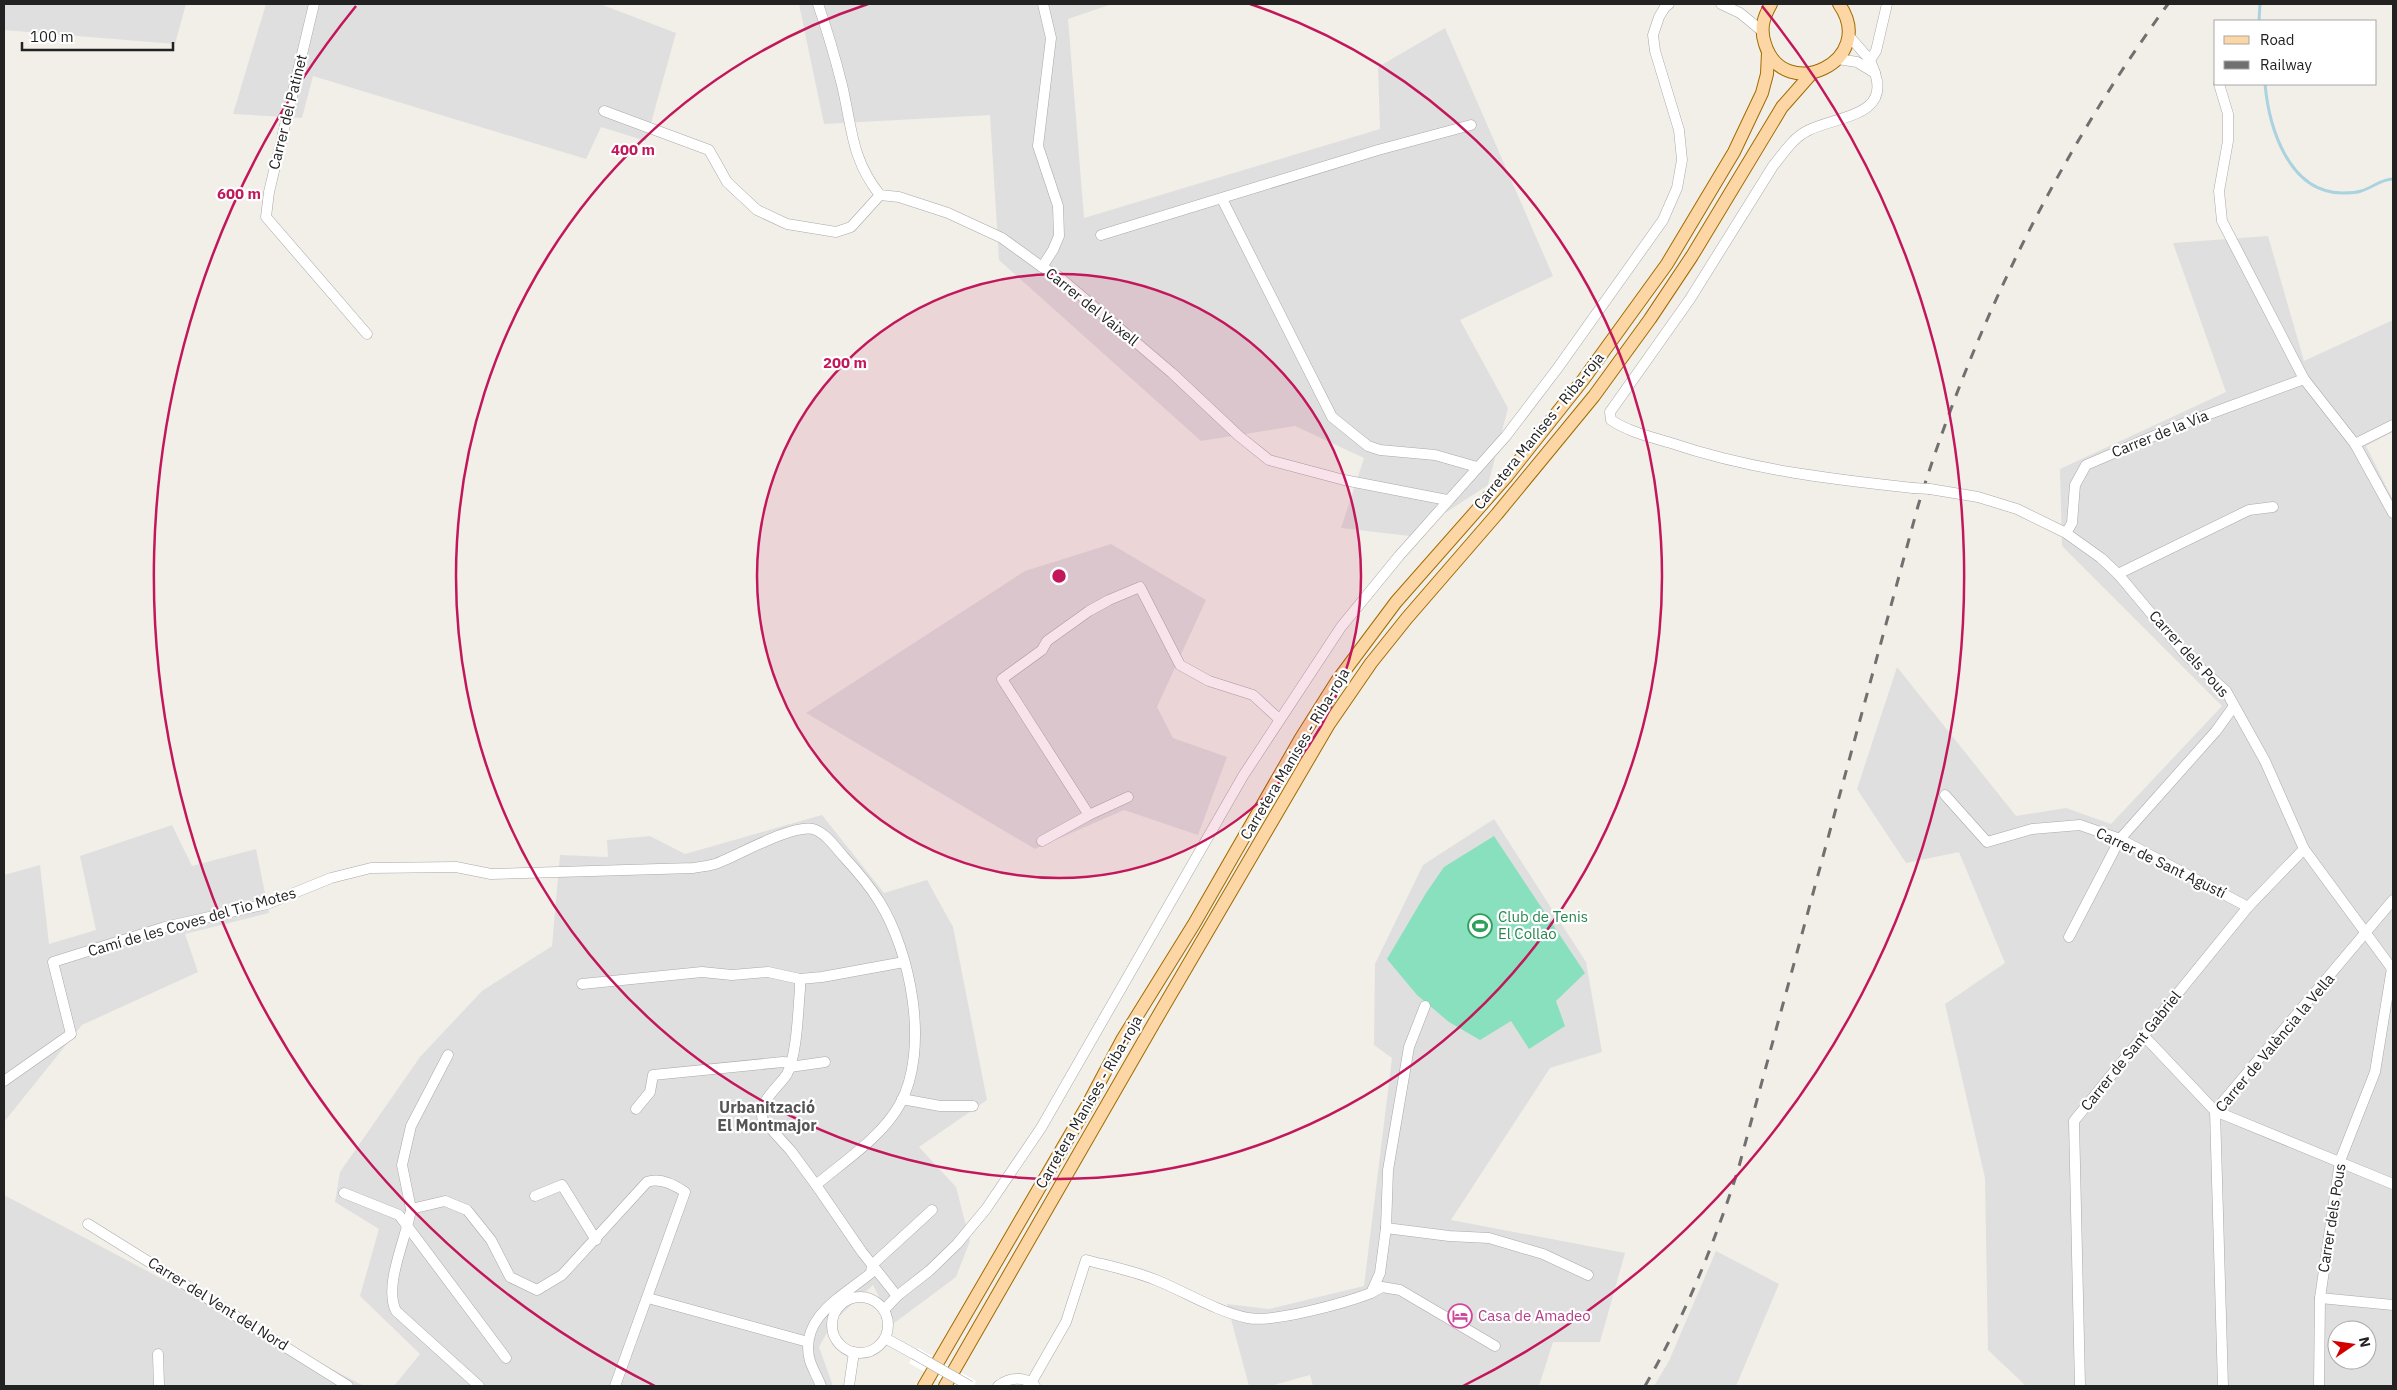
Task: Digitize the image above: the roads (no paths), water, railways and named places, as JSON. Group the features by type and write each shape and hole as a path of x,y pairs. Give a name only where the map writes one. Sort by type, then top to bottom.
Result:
{"main road":[{"path":"1771,4 1764,15 1762,30 1768,52 1779,65 1795,72 1812,73 1826,68 1838,59 1845,48 1849,36 1844,7"},
{"name":"Carretera Manises - Riba-roja","path":"924,1386 1087,1106 1122,1040 1194,924 1301,738 1337,681 1396,602 1507,476 1583,380 1667,264 1734,152 1746,127 1762,93 1767,74 1768,52"},
{"name":"Carretera Manises - Riba-roja","path":"944,1386 1329,724 1371,664 1407,618 1497,514 1594,396 1650,319 1692,256 1782,107 1812,73"}],"street":[{"name":"Carrer del Patinet","path":"314,4 269,192 266,217 367,334"},
{"path":"604,111 709,150 727,182 757,210 787,224 836,232 851,227 880,195 866,178 855,150 842,85 818,4"},
{"path":"1042,267 1059,236 1058,206 1038,146 1050,38 1044,4"},
{"path":"884,1310 897,1296 929,1271 957,1244 986,1208 1041,1128 1242,776 1361,600 1517,421 1649,241 1662,220 1677,188 1682,160 1679,130 1655,52 1653,35 1659,17 1669,4"},
{"path":"1721,4 1740,13 1762,30"},
{"path":"1870,60 1876,51 1887,4"},
{"path":"1849,36 1870,60 1875,72"},
{"path":"1838,59 1857,62 1875,72"},
{"name":"Carrer dels Pous","path":"1875,72 1879,84 1878,94 1872,104 1859,112 1805,131 1789,146 1773,166 1690,299 1610,412 1611,420 1623,427 1697,452 1770,470 1814,478 1930,489 1978,497 2016,509 2066,534 2101,558 2118,574 2186,655 2226,691 2265,761 2304,848 2367,932 2392,969 2375,1072 2340,1161 2320,1298 2318,1386"},
{"path":"2219,85 2228,114 2228,141 2219,191 2222,221 2304,379 2355,444 2393,513"},
{"path":"1101,235 1378,150 1471,125"},
{"name":"Carrer del Vaixell","path":"880,195 899,198 948,213 1002,238 1042,267 1058,276 1172,373 1233,430 1269,460 1352,482 1447,500"},
{"path":"1222,199 1332,417 1368,446 1380,450 1435,455 1477,467"},
{"name":"Carrer de la Via","path":"2066,534 2072,524 2075,485 2086,465 2177,426 2304,379"},
{"path":"2355,444 2393,425"},
{"path":"2118,574 2250,510 2273,507"},
{"path":"1089,814 1002,679 1042,650 1047,641 1109,600 1140,587 1180,666 1209,681 1253,695 1279,719"},
{"path":"2069,937 2120,839 2216,731 2234,706"},
{"name":"Carrer de Sant Agustí","path":"1945,795 1987,842 2032,830 2080,824 2120,839 2248,907"},
{"path":"1042,840 1089,814 1128,797"},
{"name":"Camí de les Coves del Tio Motes","path":"4,1081 71,1034 53,962 164,927 267,904 331,878 371,868 456,867 491,874 693,868 714,864 796,829 812,829 822,833 859,873 880,902 900,948 916,1026 911,1069 902,1099 895,1113 852,1156 816,1185"},
{"name":"Carrer de Sant Gabriel","path":"2080,1386 2074,1121 2248,907 2304,848"},
{"name":"Carrer de València la Vella","path":"2223,1386 2215,1112 2393,900"},
{"path":"582,984 702,972 732,975 768,972 800,979 904,962"},
{"path":"800,979 791,1065 779,1086 763,1104 761,1114 763,1120 791,1150 872,1265 897,1296"},
{"path":"1371,1293 1380,1273 1386,1228 1388,1170 1398,1103 1409,1047 1425,1006"},
{"path":"2144,1036 2215,1112 2393,1184"},
{"path":"448,1055 411,1126 402,1165 411,1209 408,1227 392,1284 392,1304 396,1311 479,1386"},
{"path":"636,1109 650,1092 652,1075 783,1062 791,1065 825,1062"},
{"path":"902,1099 940,1106 973,1106"},
{"path":"411,1209 445,1201 467,1210 491,1240 510,1277 537,1290 562,1275 647,1182 661,1180 685,1192 615,1386"},
{"path":"535,1196 562,1185 596,1240"},
{"path":"344,1193 399,1215 506,1358"},
{"path":"821,1386 810,1361 808,1342 814,1322 822,1312 871,1273 872,1265 932,1210"},
{"name":"Carrer del Vent del Nord","path":"88,1224 348,1386"},
{"path":"1386,1228 1449,1236 1489,1238 1543,1254 1588,1275"},
{"path":"998,1386 1008,1380 1016,1379 1034,1384 1066,1322 1086,1260 1154,1279 1219,1309 1249,1318 1273,1318 1347,1302 1382,1287 1400,1290 1495,1346"},
{"path":"858,1296 878,1302 884,1310 888,1329 885,1338 872,1350 854,1352 840,1345 834,1334 832,1323 834,1314 840,1305 848,1299 858,1296"},
{"path":"648,1298 808,1342"},
{"path":"2320,1298 2393,1305"},
{"path":"885,1338 970,1386"},
{"path":"849,1386 854,1352"},
{"path":"158,1354 159,1386"}],"waterway":[{"path":"2259,20 2260,4"},
{"path":"2265,85 2271,119 2277,137 2295,169 2308,182 2323,190 2349,193 2359,192 2384,180 2393,179"}],"railway":[{"path":"1645,1386 1673,1334 1697,1281 1719,1226 1738,1170 1918,506 1940,439 1992,309 2022,245 2055,182 2090,121 2168,4"}],"place":[{"name":"Club de Tenis El Collao","path":"1480,926"},
{"name":"Casa de Amadeo","path":"1460,1316"}],"district":[{"name":"Urbanització El Montmajor","path":"767,1116"}]}
